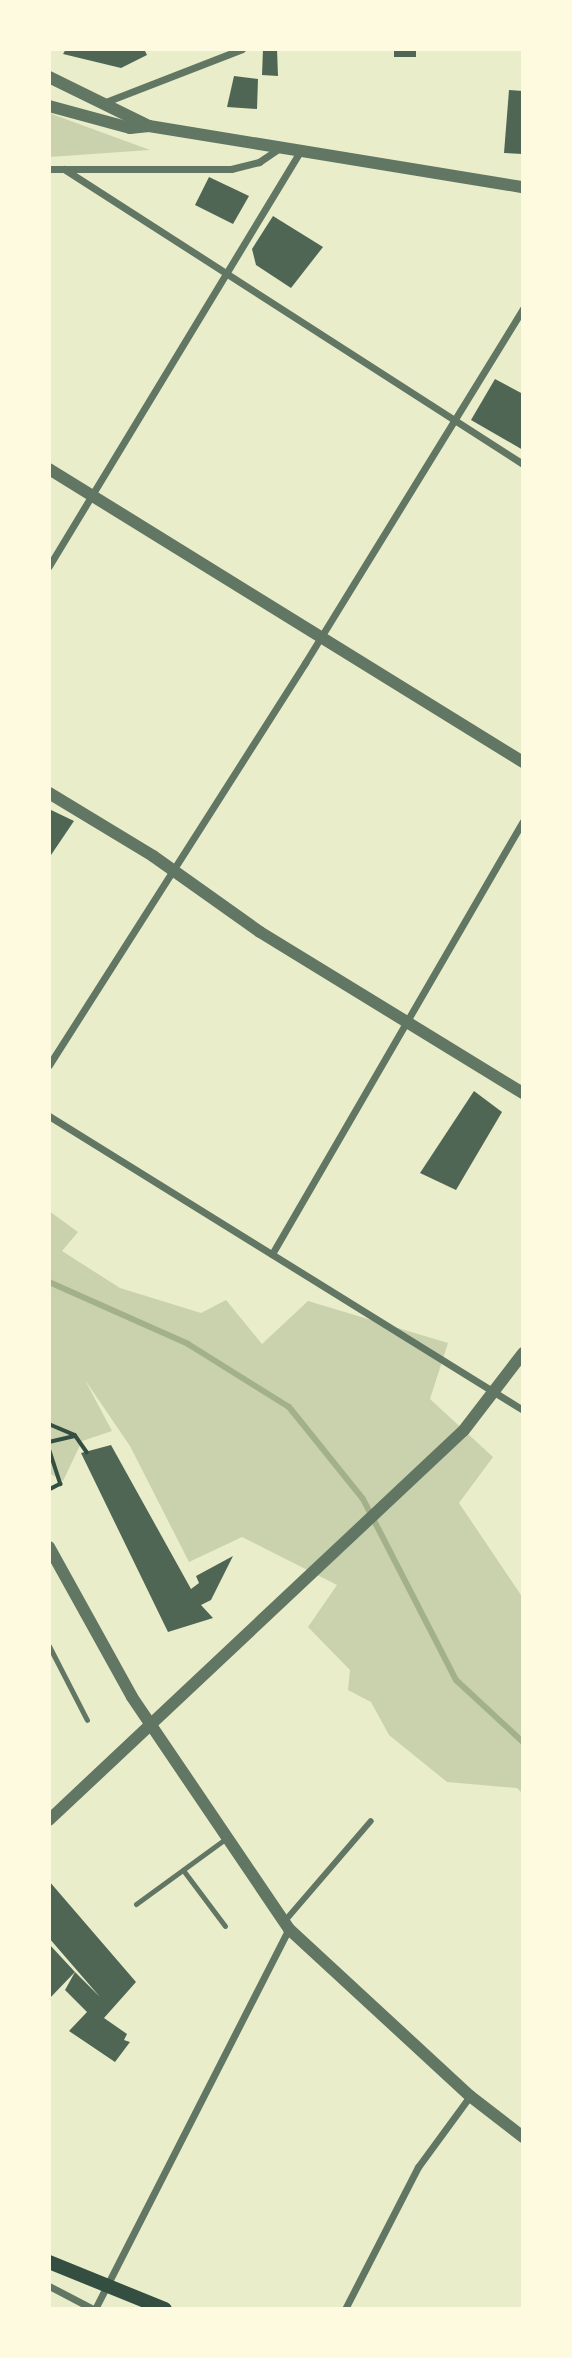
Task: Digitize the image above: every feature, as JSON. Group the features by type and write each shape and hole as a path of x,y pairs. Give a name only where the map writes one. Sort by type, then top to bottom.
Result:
{"main road":[{"path":"49,2262 165,2309"}],"street":[{"path":"102,104 242,49"},
{"path":"49,77 149,126 299,153 523,187"},
{"path":"49,106 93,121 130,128 149,126"},
{"path":"49,169 231,169 259,162 278,149"},
{"path":"49,566 299,153"},
{"path":"64,169 523,464"},
{"path":"49,1065 322,636 523,309"},
{"path":"49,469 523,762"},
{"path":"49,793 174,871 260,932 407,1019 523,1093"},
{"path":"272,1254 523,821"},
{"path":"49,1116 523,1410"},
{"path":"49,1820 464,1430 495,1393 523,1353"},
{"path":"49,1547 150,1724 225,1839 287,1926 470,2096 523,2137"},
{"path":"49,2286 94,2309 287,1926 370,1821"},
{"path":"345,2309 418,2167 470,2096"}],"lane":[{"path":"49,1646 87,1720"},
{"path":"136,1904 225,1839"},
{"path":"183,1870 225,1926"}],"path":[{"path":"49,1424 75,1435 86,1452"},
{"path":"49,1442 75,1435"},
{"path":"49,1448 61,1485 49,1490"}],"green space":[{"path":"49,113 150,150 49,157"},
{"path":"49,1211 78,1232 62,1251 120,1288 201,1313 226,1300 262,1344 308,1301 448,1343 430,1399 493,1457 459,1503 523,1598 523,1794 517,1788 447,1782 389,1735 371,1702 348,1690 350,1670 308,1627 337,1585 242,1537 189,1562 130,1446 85,1380 112,1431 82,1441 63,1481 49,1473"}],"building":[{"path":"66,49 144,49 147,55 121,68 63,54"},
{"path":"263,49 277,49 278,76 262,75"},
{"path":"394,49 416,49 416,57 394,57"},
{"path":"234,76 258,79 257,109 227,107"},
{"path":"509,90 523,91 523,154 504,153"},
{"path":"209,177 249,196 233,224 195,205"},
{"path":"273,216 323,247 291,288 256,265 252,249"},
{"path":"495,379 523,394 523,450 471,420"},
{"path":"49,809 74,821 49,858"},
{"path":"474,1091 502,1112 456,1190 420,1173"},
{"path":"111,1445 191,1589 199,1583 196,1576 233,1556 211,1600 201,1605 213,1618 168,1632 81,1453"},
{"path":"49,1881 136,1982 104,2018 127,2034 124,2040 130,2042 115,2062 69,2031 87,2012 65,1990 75,1972 100,1997 49,1938"},
{"path":"49,1944 75,1972 49,1999"}],"waterway":[{"path":"49,1282 188,1344 289,1407 363,1499 456,1680 523,1742"}]}
